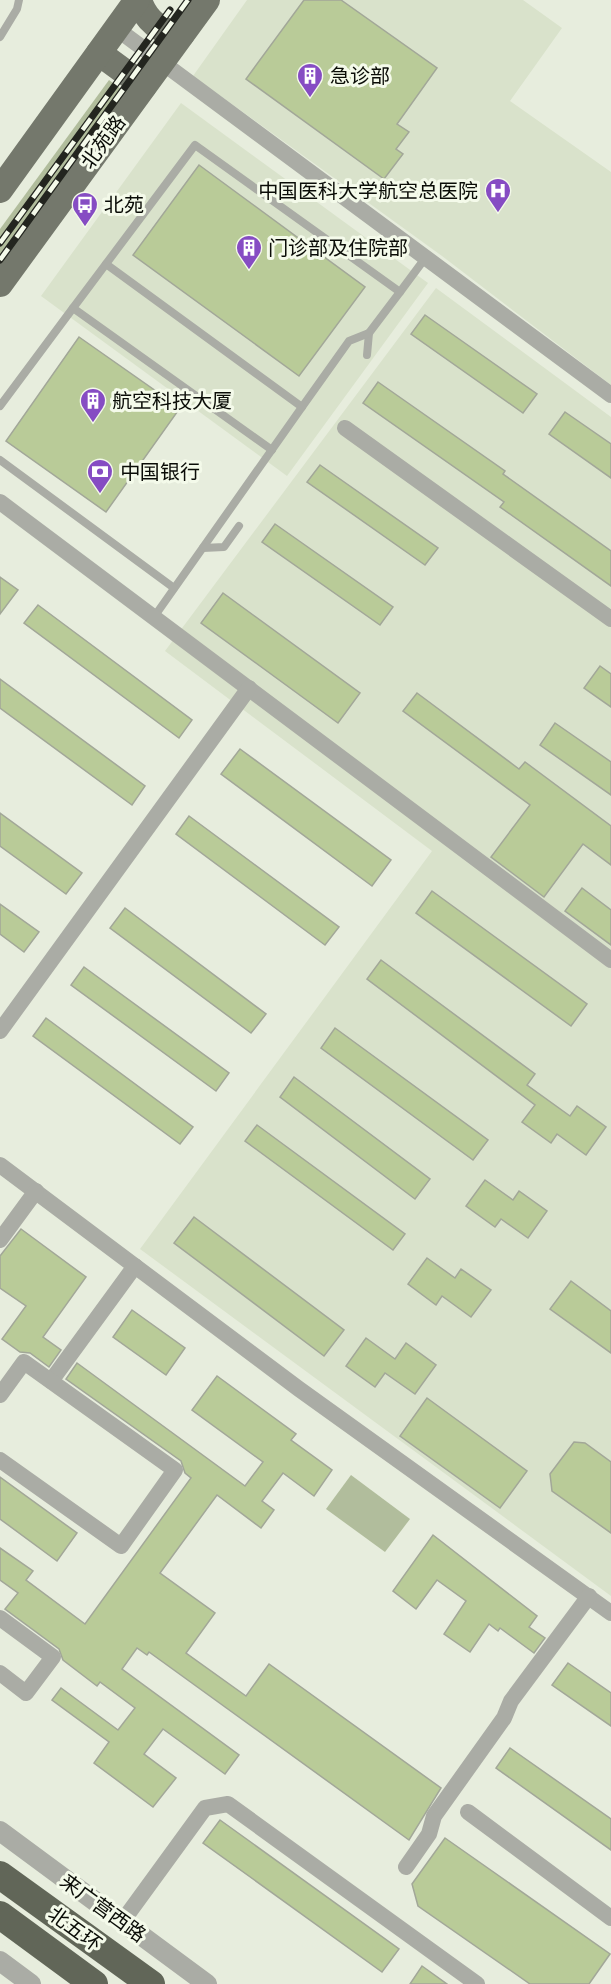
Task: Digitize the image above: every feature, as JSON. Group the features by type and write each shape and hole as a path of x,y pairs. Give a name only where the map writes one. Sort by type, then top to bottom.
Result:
{"highway":[{"name":"北五环","path":"0,1875 151,1984"},
{"name":"北五环","path":"0,1916 94,1984"}],"main road":[{"path":"0,190 138,0"},
{"path":"138,0 143,14 153,22 170,34 182,34"},
{"name":"北苑路","path":"0,284 207,0"},
{"path":"99,53 144,86"}],"street":[{"path":"117,29 611,395"},
{"path":"345,428 611,620"},
{"path":"0,502 611,960"},
{"path":"0,1031 249,688"},
{"path":"0,1165 299,1389 611,1613"},
{"path":"0,1240 36,1191"},
{"path":"51,1381 135,1266"},
{"path":"0,1395 24,1362 175,1470 121,1546 0,1460"},
{"path":"406,1867 429,1834 434,1816 504,1718 511,1701 589,1596"},
{"path":"0,1618 53,1657 26,1693 0,1673"},
{"path":"122,1922 205,1808 228,1804 477,1984"},
{"path":"468,1812 611,1918"},
{"name":"来广营西路","path":"0,1831 207,1984"},
{"path":"0,1961 31,1984"}],"lane":[{"path":"0,37 17,9 19,0"},
{"path":"0,406 195,145 400,292"},
{"path":"154,617 349,341 369,333 426,257"},
{"path":"106,264 302,407"},
{"path":"73,308 272,450"},
{"path":"367,355 369,333"},
{"path":"0,460 174,588"},
{"path":"203,548 224,547 239,526"}],"shaded area":[{"name":"中国医科大学航空总医院","path":"247,0 523,0 562,28 510,101 611,172 611,385 442,256 193,76"},
{"path":"109,80 125,92 0,263 0,229"},
{"name":"中国医科大学航空总医院","path":"181,103 428,283 287,476 41,296"},
{"path":"436,288 611,417 611,1596 140,1249 432,851 165,651"},
{"path":"351,1475 410,1519 385,1552 326,1509"}],"building":[{"path":"304,0 341,0 437,68 397,124 409,132 396,149 403,154 384,179 246,79"},
{"name":"门诊部及住院部","path":"199,165 365,287 299,376 133,255"},
{"path":"425,315 537,394 523,413 411,334"},
{"name":"航空科技大厦","path":"79,337 180,408 106,512 6,441"},
{"path":"378,382 505,471 503,474 611,551 611,586 500,507 504,502 363,403"},
{"path":"565,412 611,444 611,478 549,434"},
{"path":"320,465 438,548 425,565 307,482"},
{"path":"275,524 393,607 380,625 262,542"},
{"path":"0,577 18,590 0,614"},
{"path":"223,593 360,693 338,723 201,623"},
{"path":"38,605 192,720 179,738 24,623"},
{"path":"600,666 611,674 611,707 584,688"},
{"path":"0,679 145,786 132,805 0,708"},
{"path":"417,693 519,769 525,762 611,826 611,865 583,844 544,897 491,857 530,805 403,711"},
{"path":"555,723 611,762 611,795 540,745"},
{"path":"240,749 391,860 372,886 221,774"},
{"path":"0,813 82,873 66,894 0,846"},
{"path":"189,816 339,927 325,945 176,834"},
{"path":"582,888 611,910 611,945 565,911"},
{"path":"432,891 587,1004 571,1026 416,913"},
{"path":"0,904 39,932 24,952 0,934"},
{"path":"125,908 266,1014 251,1033 110,928"},
{"path":"381,960 535,1074 527,1085 570,1116 577,1106 606,1127 586,1155 557,1134 551,1143 522,1122 535,1105 367,979"},
{"path":"84,967 229,1073 216,1091 71,985"},
{"path":"46,1018 193,1127 180,1144 33,1036"},
{"path":"335,1028 488,1140 473,1160 321,1048"},
{"path":"294,1077 430,1179 415,1199 280,1097"},
{"path":"257,1125 405,1234 393,1250 245,1141"},
{"path":"485,1180 513,1200 519,1191 547,1211 528,1238 501,1219 495,1227 466,1206"},
{"path":"194,1217 344,1330 324,1356 174,1243"},
{"path":"21,1229 86,1277 43,1337 61,1350 49,1367 30,1353 20,1352 2,1339 26,1306 0,1288 0,1256"},
{"path":"427,1258 455,1278 461,1269 491,1290 471,1317 442,1296 436,1305 408,1284"},
{"path":"571,1281 611,1311 611,1353 550,1309"},
{"path":"132,1310 185,1348 166,1375 113,1337"},
{"path":"366,1338 395,1359 406,1343 436,1365 415,1394 385,1373 375,1387 346,1366"},
{"path":"77,1363 245,1486 263,1462 192,1410 217,1376 296,1434 291,1440 332,1470 314,1496 283,1473 262,1501 274,1510 261,1528 217,1495 160,1573 215,1613 186,1653 246,1696 269,1664 441,1788 409,1840 149,1652 147,1655 137,1648 122,1669 239,1755 225,1774 163,1729 144,1754 176,1778 153,1807 94,1763 109,1742 52,1700 61,1688 118,1730 135,1708 100,1682 97,1686 63,1660 59,1649 5,1609 18,1593 0,1580 0,1548 33,1571 26,1580 85,1624 191,1478 185,1473 181,1461 66,1379"},
{"path":"427,1398 527,1471 500,1508 400,1436"},
{"path":"574,1442 585,1443 611,1462 611,1533 552,1491 550,1474"},
{"path":"0,1477 77,1533 57,1561 0,1519"},
{"path":"433,1535 537,1616 529,1627 545,1638 534,1653 500,1628 498,1631 489,1624 470,1652 444,1634 466,1601 437,1580 416,1609 393,1591"},
{"path":"568,1663 611,1693 611,1726 552,1685"},
{"path":"510,1748 611,1819 611,1850 496,1768"},
{"path":"220,1820 399,1949 382,1972 203,1843"},
{"path":"445,1838 610,1954 589,1984 530,1984 418,1906 412,1884"},
{"path":"422,1966 447,1984 410,1984"}],"railway":[{"path":"0,260 188,0"},
{"path":"0,243 170,10"}],"place":[{"name":"急诊部","path":"310,99"},
{"name":"中国医科大学航空总医院","path":"498,214"},
{"name":"北苑","path":"85,228"},
{"name":"门诊部及住院部","path":"249,271"},
{"name":"航空科技大厦","path":"93,424"},
{"name":"中国银行","path":"100,495"}]}
